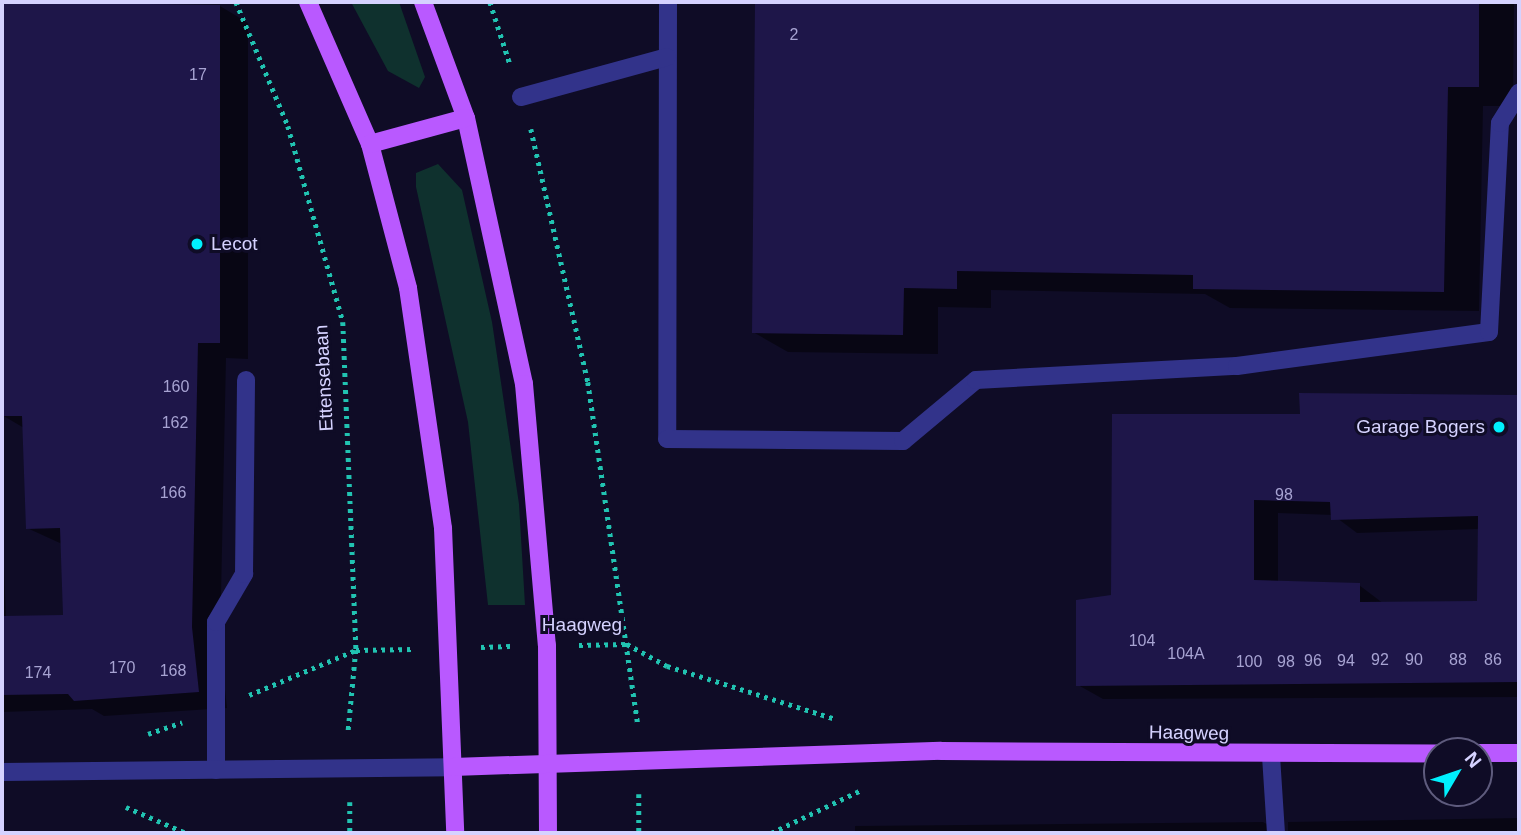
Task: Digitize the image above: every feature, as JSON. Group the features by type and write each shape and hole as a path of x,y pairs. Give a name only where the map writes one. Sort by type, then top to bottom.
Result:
{"main road":[{"path":"308,2 370,144 408,288 428,406 443,528 455,833"},
{"path":"423,2 466,118 524,384 547,645 548,833"},
{"path":"370,144 466,118"},
{"name":"Haagweg","path":"453,767 941,751 1271,756 1423,754"},
{"path":"1493,754 1519,753"}],"street":[{"path":"668,2 667,439 903,441 976,380 1237,366 1489,332 1500,123 1519,93"},
{"path":"521,97 667,57"},
{"path":"216,770 216,622 244,573 246,380"},
{"path":"1271,756 1276,833"},
{"name":"Haagweg","path":"2,772 453,767"}],"path":[{"name":"Ettensebaan","path":"236,2 293,138 343,322 356,650 348,690 349,769"},
{"path":"490,2 521,97 570,286 637,695 638,762"},
{"name":"Haagweg","path":"143,736 216,709 356,650 547,645 627,644 667,666 837,719"},
{"path":"771,833 867,787"}],"green space":[{"path":"351,2 399,2 425,77 419,88 388,71"},
{"path":"438,164 462,190 492,322 519,504 525,605 488,605 468,422 416,187 416,173"}],"building":[{"path":"2,2 220,5 220,343 198,343 192,627 199,692 74,701 68,694 2,695 2,616 63,615 60,528 26,529 22,416 2,416"},
{"path":"755,2 1479,2 1479,87 1448,87 1444,292 1193,289 1193,275 957,271 957,289 904,288 903,335 752,333"},
{"path":"1299,393 1517,395 1519,682 1076,686 1076,600 1111,595 1112,414 1300,414","holes":["1254,500 1330,502 1331,520 1478,516 1477,601 1360,602 1360,583 1254,580"]}],"place":[{"name":"Lecot","path":"197,244"},
{"name":"Garage Bogers","path":"1499,427"}]}
